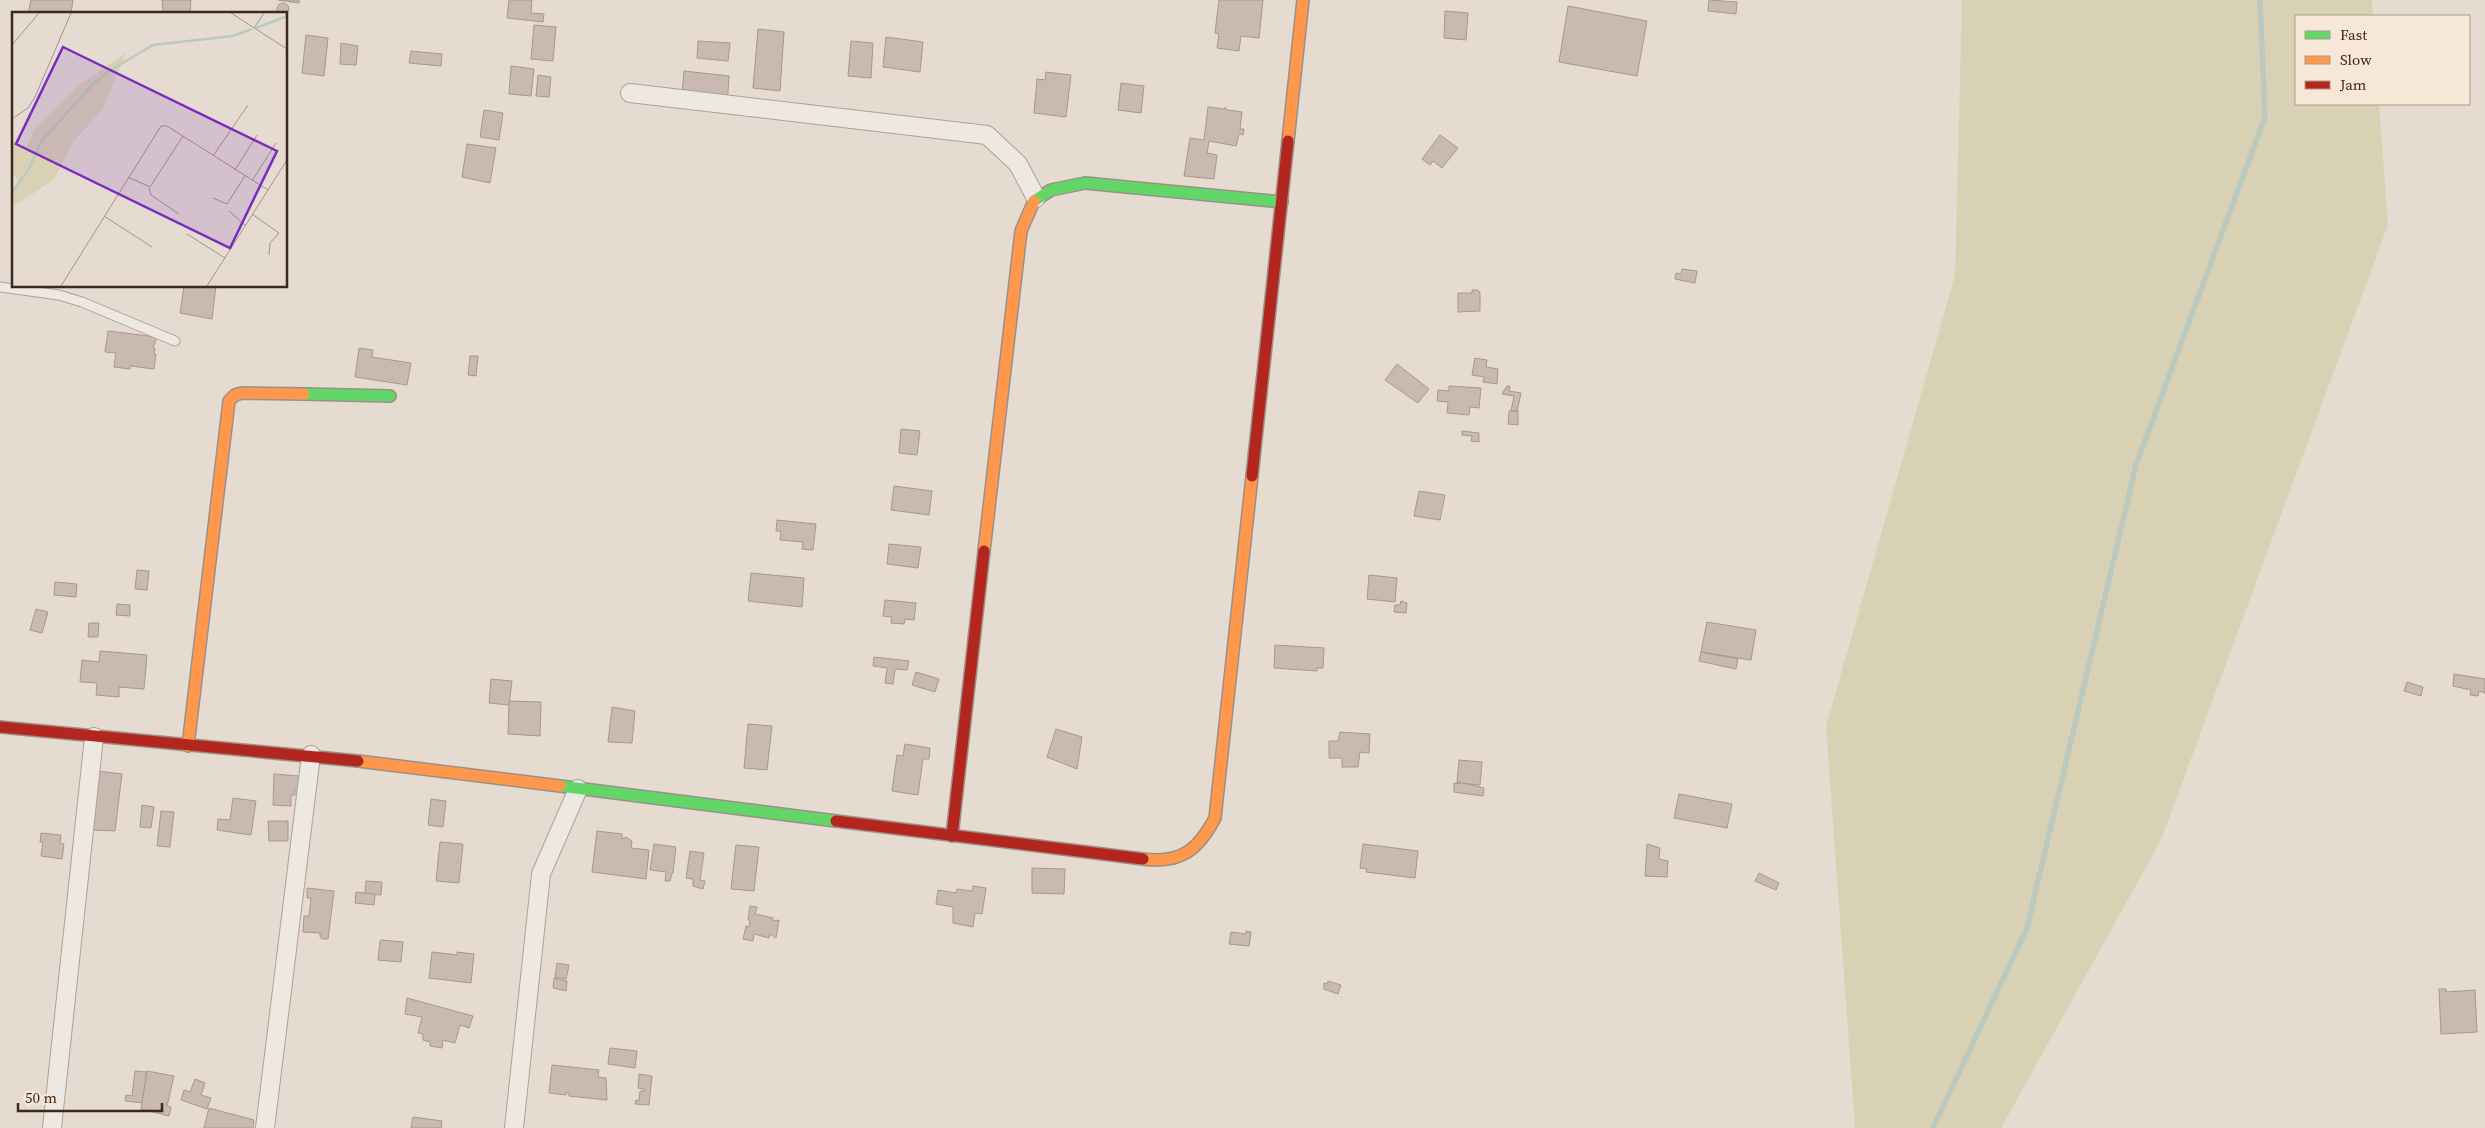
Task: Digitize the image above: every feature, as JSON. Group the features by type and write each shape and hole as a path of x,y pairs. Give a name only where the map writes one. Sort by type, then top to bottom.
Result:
{"street":[{"path":"0,727 188,746 311,754 952,836 1167,860 1181,858 1206,838 1215,818 1303,0"},
{"path":"630,93 987,135 1018,164 1036,198"},
{"path":"952,836 1021,231 1026,210 1036,198 1059,186 1085,183 1282,202"},
{"path":"188,746 229,401 237,393 390,396"},
{"path":"52,1128 94,737"},
{"path":"265,1128 311,754"},
{"path":"514,1128 541,874 578,789"}],"lane":[{"path":"0,287 59,295 82,302 175,341"}],"shaded area":[{"path":"1962,0 2372,0 2373,15 2295,15 2295,105 2379,105 2388,225 2161,840 2001,1128 1855,1128 1826,726 1955,275"}],"building":[{"path":"31,0 73,0 71,12 28,12"},
{"path":"162,0 191,0 190,12 163,12"},
{"path":"278,0 299,0 299,3"},
{"path":"509,0 532,0 531,13 544,14 543,22 507,18"},
{"path":"1219,0 1263,0 1259,38 1241,36 1239,51 1217,48 1219,34 1215,33"},
{"path":"1709,0 1737,2 1736,14 1708,11"},
{"path":"281,3 285,3 289,7 288,12 277,11 277,7"},
{"path":"1568,6 1647,21 1637,76 1559,62"},
{"path":"1445,11 1468,13 1466,40 1444,38"},
{"path":"534,25 556,27 553,61 531,59"},
{"path":"758,29 784,32 780,91 753,88"},
{"path":"306,35 328,38 324,76 302,73"},
{"path":"886,37 923,42 920,72 883,67"},
{"path":"698,41 730,43 728,61 697,58"},
{"path":"851,41 873,43 871,78 848,76"},
{"path":"341,43 358,46 356,65 340,64"},
{"path":"411,51 442,54 441,66 409,63"},
{"path":"511,66 534,69 531,96 509,94"},
{"path":"684,71 729,76 727,107 681,103"},
{"path":"1046,72 1071,75 1066,117 1034,113 1037,79 1045,80"},
{"path":"538,75 551,77 549,97 536,96"},
{"path":"1121,83 1144,86 1141,113 1118,110"},
{"path":"1208,107 1225,109 1225,107 1227,110 1242,112 1240,129 1244,129 1243,135 1239,134 1236,146 1209,141 1207,153 1217,155 1214,179 1184,176 1190,138 1204,140"},
{"path":"484,110 503,113 499,140 480,137"},
{"path":"1440,135 1458,148 1442,168 1433,161 1430,165 1422,159"},
{"path":"467,144 496,148 490,183 462,177"},
{"path":"1682,269 1697,271 1695,283 1675,279 1676,273 1681,274"},
{"path":"184,288 216,288 212,319 180,313"},
{"path":"1472,290 1478,290 1480,293 1480,311 1458,312 1458,293 1472,293"},
{"path":"108,331 157,337 153,348 155,348 154,354 156,354 154,369 130,366 130,369 114,367 116,353 105,352"},
{"path":"359,348 373,350 372,357 411,363 407,385 355,377"},
{"path":"470,356 478,356 476,376 468,375"},
{"path":"1475,358 1487,360 1486,367 1498,369 1497,384 1483,382 1484,377 1472,375"},
{"path":"1397,364 1429,389 1418,403 1385,380"},
{"path":"1449,386 1481,388 1479,408 1470,407 1469,415 1447,413 1448,402 1437,401 1438,390 1449,391"},
{"path":"1507,386 1510,386 1509,391 1521,393 1517,411 1511,411 1514,396 1502,394"},
{"path":"1509,411 1518,411 1518,425 1508,424"},
{"path":"901,429 920,431 917,455 899,453"},
{"path":"1462,431 1479,433 1479,442 1471,441 1472,436 1462,435"},
{"path":"894,486 932,491 929,515 891,510"},
{"path":"1419,491 1445,495 1440,520 1414,516"},
{"path":"777,520 816,524 813,550 802,549 803,542 780,540 781,531 776,531"},
{"path":"889,544 921,547 918,568 887,564"},
{"path":"137,570 149,571 147,590 135,589"},
{"path":"751,573 804,578 802,607 748,601"},
{"path":"1369,575 1397,578 1395,602 1367,599"},
{"path":"55,582 77,584 76,597 54,595"},
{"path":"885,600 916,603 914,620 905,619 904,624 891,623 892,617 883,616"},
{"path":"1401,601 1407,603 1406,613 1394,612 1395,605 1400,605"},
{"path":"117,604 130,605 130,616 116,615"},
{"path":"36,609 48,612 42,633 30,630"},
{"path":"1707,622 1756,630 1751,660 1701,652"},
{"path":"89,623 99,623 98,637 88,637"},
{"path":"1275,645 1324,648 1323,668 1317,668 1317,671 1274,668"},
{"path":"100,651 147,655 144,689 119,687 119,697 96,695 97,683 80,682 82,660 99,662"},
{"path":"1701,652 1738,659 1736,669 1699,661"},
{"path":"874,657 909,661 907,670 895,669 893,684 885,683 887,668 873,666"},
{"path":"916,672 939,679 935,692 912,685"},
{"path":"2454,674 2485,679 2485,693 2479,691 2478,696 2470,695 2471,690 2453,686"},
{"path":"491,679 512,681 509,705 489,703"},
{"path":"2407,682 2423,687 2421,696 2404,691"},
{"path":"509,701 541,702 540,736 508,734"},
{"path":"612,707 635,711 632,743 608,742"},
{"path":"748,724 772,726 767,770 744,768"},
{"path":"1056,729 1082,737 1077,769 1047,757"},
{"path":"1340,732 1370,734 1369,753 1360,752 1358,767 1342,767 1342,758 1329,758 1329,741 1338,741"},
{"path":"905,744 930,748 929,759 923,759 918,795 892,791 897,755 903,756"},
{"path":"1459,760 1482,762 1480,785 1457,783"},
{"path":"97,771 122,774 115,831 90,830"},
{"path":"274,774 299,776 298,790 295,789 295,795 291,795 291,806 273,805"},
{"path":"1459,782 1484,788 1483,796 1454,792 1454,783 1459,784"},
{"path":"1679,794 1732,804 1727,828 1674,818"},
{"path":"233,798 256,801 251,835 217,830 218,819 230,820"},
{"path":"431,799 446,801 443,827 428,825"},
{"path":"142,805 154,807 151,828 140,827"},
{"path":"161,811 174,812 170,847 157,846"},
{"path":"268,821 288,821 288,841 269,841"},
{"path":"597,831 622,834 622,839 626,837 632,841 631,848 649,850 646,879 592,872"},
{"path":"41,833 61,835 60,843 64,844 62,859 41,856 43,842 40,842"},
{"path":"440,842 463,844 459,883 436,881"},
{"path":"654,844 676,847 673,873 670,881 665,881 666,872 650,870"},
{"path":"1363,844 1418,851 1415,878 1366,872 1367,869 1360,868"},
{"path":"1647,844 1660,848 1659,859 1668,861 1667,877 1645,876"},
{"path":"736,845 759,847 754,891 731,889"},
{"path":"690,851 704,853 700,880 705,881 703,889 693,886 693,879 686,878"},
{"path":"1032,868 1065,869 1064,894 1032,893"},
{"path":"1759,873 1779,883 1776,890 1755,881"},
{"path":"366,881 382,882 381,895 365,894"},
{"path":"973,886 986,888 982,914 975,913 973,927 953,923 953,907 936,904 938,890 956,893 957,889 972,891"},
{"path":"307,888 334,891 328,939 322,939 320,933 303,932 304,916 309,916 311,898 307,898"},
{"path":"356,892 375,894 374,905 355,903"},
{"path":"750,906 757,907 755,914 773,918 773,921 779,920 776,938 770,934 769,938 754,934 753,941 743,939 746,926 749,927"},
{"path":"1246,931 1251,932 1249,946 1229,944 1231,932 1246,934"},
{"path":"380,941 403,942 401,962 378,960"},
{"path":"432,952 457,955 457,952 474,954 471,983 429,978"},
{"path":"557,963 569,965 566,979 555,977"},
{"path":"554,978 567,981 566,991 553,988"},
{"path":"1328,981 1341,985 1338,994 1324,989 1324,983 1327,984"},
{"path":"2439,989 2446,989 2446,992 2475,990 2477,1032 2441,1034"},
{"path":"407,998 473,1016 469,1028 460,1025 455,1043 443,1040 442,1048 430,1046 430,1042 423,1040 423,1034 418,1033 422,1017 405,1014"},
{"path":"610,1048 637,1051 635,1068 608,1064"},
{"path":"552,1065 599,1070 598,1077 606,1078 607,1100 569,1096 569,1093 566,1093 566,1095 549,1093"},
{"path":"135,1071 147,1072 143,1103 125,1101 126,1095 132,1096"},
{"path":"147,1071 174,1076 167,1106 171,1107 169,1116 141,1109"},
{"path":"639,1074 652,1076 649,1105 635,1104 636,1100 639,1101 640,1091 644,1091 644,1089 638,1088"},
{"path":"195,1079 205,1083 201,1095 211,1098 207,1109 181,1100 184,1090 190,1092"},
{"path":"209,1108 254,1120 253,1128 204,1128"},
{"path":"413,1117 442,1121 441,1128 411,1128"}],"waterway":[{"path":"1933,1128 2027,928 2136,465 2265,117 2260,0"}],"traffic: fast":[{"path":"1034,201 1051,190 1085,183 1282,202"},
{"path":"304,394 390,396"},
{"path":"560,786 836,821"}],"traffic: slow":[{"path":"1288,141 1303,0"},
{"path":"984,551 1021,231 1034,201"},
{"path":"188,746 229,401 235,395 242,393 304,394"},
{"path":"1143,859 1168,859 1178,857 1187,852 1202,839 1215,818 1252,476"},
{"path":"358,761 560,786"}],"traffic: jam":[{"path":"1252,476 1288,141"},
{"path":"952,836 984,551"},
{"path":"0,727 358,761"},
{"path":"836,821 1143,859"}]}
